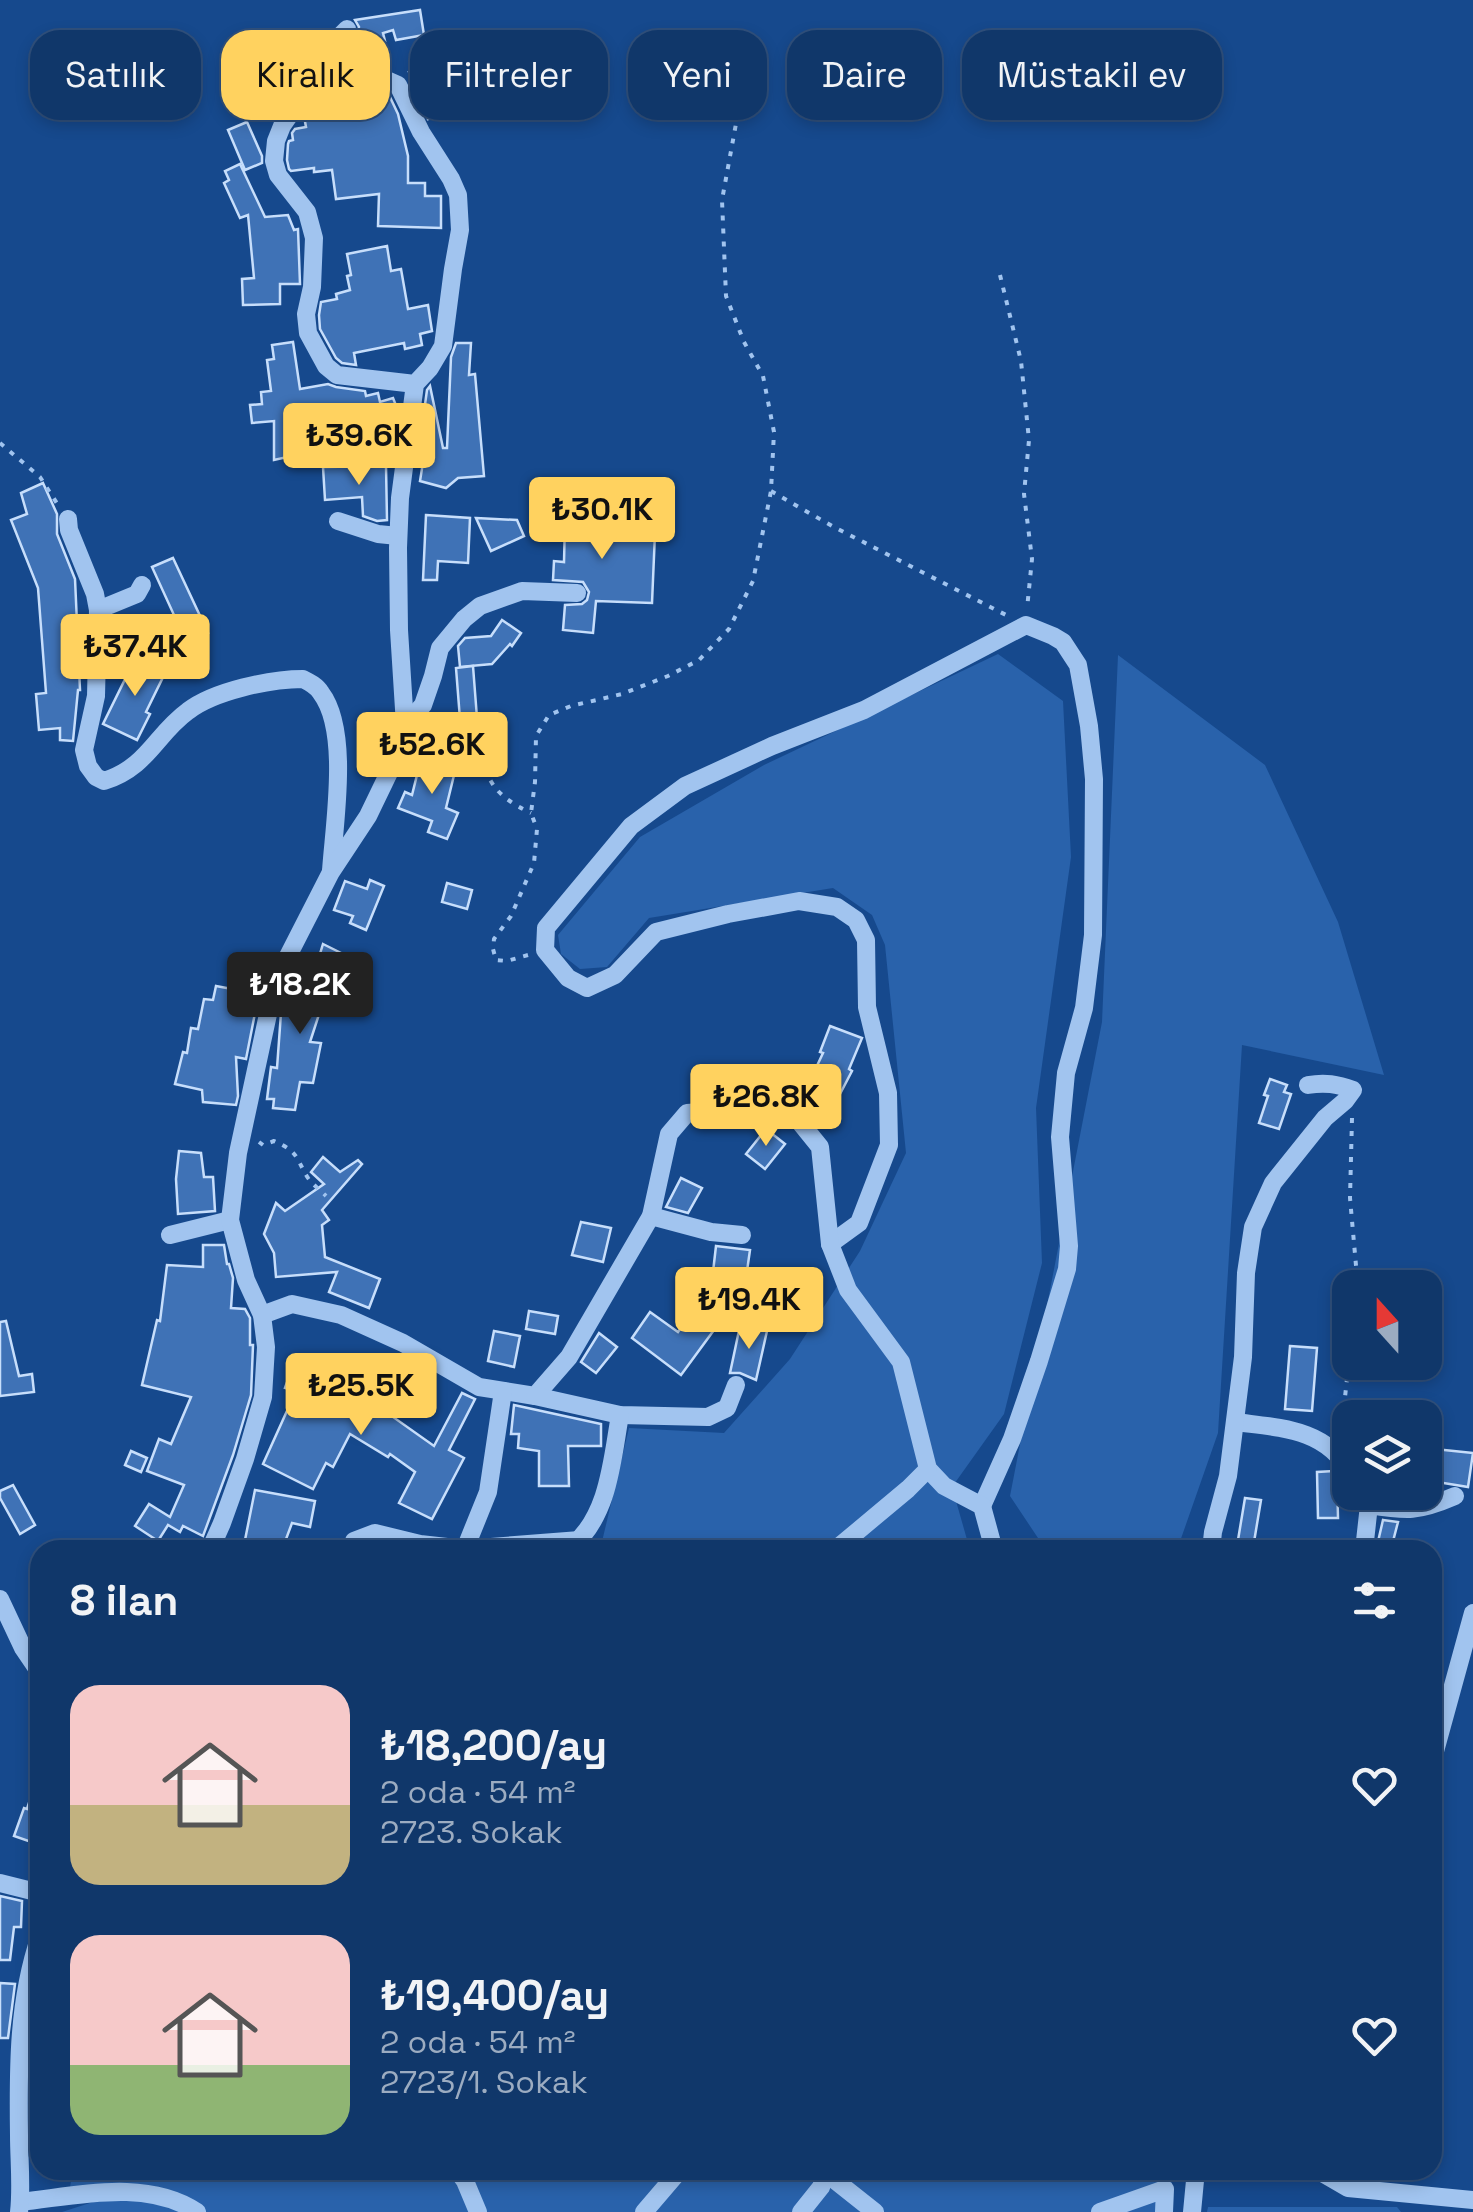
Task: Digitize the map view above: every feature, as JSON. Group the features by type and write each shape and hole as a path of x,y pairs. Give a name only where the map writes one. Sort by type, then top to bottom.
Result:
{"street":[{"path":"214,1540 263,1397 266,1347 262,1315 246,1280 230,1220 243,1130 270,1005 286,960 330,872 368,816 405,725 398,536 403,469 415,384 443,346 460,230 458,196 452,179 421,132 398,86 390,82"},
{"path":"286,120 276,141 274,160 278,175 307,212 314,238 312,286 306,314 308,333 326,366 337,374 415,384"},
{"path":"68,519 96,594 98,610 96,696 84,750 96,777 104,781 135,766 188,711 206,701 265,683 302,678 321,692 334,719 338,742 330,872"},
{"path":"338,522 398,536"},
{"path":"98,610 137,594 142,584"},
{"path":"405,725 423,705 440,648 472,612 522,591 577,593"},
{"path":"830,1244 860,1223 889,1146 888,1092 867,1008 866,940 856,920 836,907 798,901 656,932 615,975 587,988 568,978 545,950 546,928 631,826 685,786 864,710 1026,626 1063,642 1078,665 1094,779 1093,935 1084,1008 1066,1072 1060,1136 1069,1246 1066,1269 1012,1439 982,1506 991,1540"},
{"path":"1212,1540 1228,1476 1253,1226 1273,1182 1353,1090 1322,1082 1308,1085"},
{"path":"535,1396 568,1357 650,1216 670,1134 688,1113 753,1108 800,1121 820,1148 830,1244 848,1290 901,1362 928,1469 944,1486 982,1506"},
{"path":"650,1216 711,1232 742,1235"},
{"path":"170,1234 230,1220"},
{"path":"262,1315 292,1304 341,1315 404,1343 479,1387 620,1415 708,1417 727,1408 736,1385"},
{"path":"469,1540 488,1492 503,1391"},
{"path":"579,1540 589,1530 608,1484 620,1415"},
{"path":"1234,1422 1301,1432 1332,1450"},
{"path":"847,1540 928,1469"},
{"path":"1442,1501 1455,1496"},
{"path":"1364,1540 1365,1510"},
{"path":"357,1540 375,1533 404,1540"},
{"path":"1,1606 30,1659"},
{"path":"1442,1726 1473,1614"},
{"path":"0,1882 30,1890"},
{"path":"30,2006 19,2049 20,2207 138,2192 174,2200 197,2212"},
{"path":"464,2180 478,2212"},
{"path":"644,2212 671,2180"},
{"path":"801,2212 826,2180"},
{"path":"839,2180 875,2212"},
{"path":"1192,2212 1195,2180"},
{"path":"1334,2180 1348,2188 1432,2204 1473,2200"},
{"path":"1109,2210 1165,2189 1164,2212"}],"path":[{"path":"545,950 507,961 496,960 493,949 534,863 537,828 531,813 536,736 549,716 571,706 622,694 699,660 728,629 753,580 771,491 774,432 763,376 726,296 722,200 737,120"},
{"path":"771,491 1026,626 1032,559 1024,494 1030,440 1021,362 1000,275"},
{"path":"0,444 40,478 68,519"},
{"path":"405,725 476,747 490,784 531,813"},
{"path":"1353,1090 1350,1198 1356,1270"},
{"path":"243,1130 262,1145 274,1141 288,1147 300,1160 308,1178 326,1196"}],"shaded area":[{"path":"998,654 1063,701 1071,857 1036,1108 1042,1263 1004,1414 952,1487 967,1540 602,1540 629,1428 724,1433 790,1359 860,1251 906,1153 885,945 872,915 833,888 649,918 607,967 580,969 561,954 558,935 640,837 764,765"},
{"path":"1118,655 1265,765 1338,922 1384,1075 1242,1045 1218,1433 1181,1540 1039,1540 1010,1496 1102,1022"},
{"path":"71,2180 1172,2180 1169,2212 202,2212 70,2187"},
{"path":"128,2197 188,2212 62,2212 93,2202"},
{"path":"1208,2207 1397,2207 1401,2212 1207,2212"}],"building":[{"path":"420,10 423,30 410,30 410,38 396,40 393,30 358,30 355,20"},
{"path":"390,97 408,156 408,183 425,183 425,196 441,196 441,228 378,226 379,194 336,199 332,170 291,171 287,160 289,141 293,140 295,129 306,127 305,120 390,120"},
{"path":"247,122 262,163 245,170 228,130"},
{"path":"240,164 265,217 288,215 294,230 298,229 300,284 280,284 280,304 243,305 242,279 254,278 248,215 240,218 224,183 229,180 225,171"},
{"path":"387,246 391,271 401,269 408,309 428,305 432,331 420,334 422,345 405,349 404,343 354,353 356,365 342,363 320,329 321,302 337,299 336,294 350,290 347,254"},
{"path":"293,342 300,389 328,384 365,391 366,396 378,393 380,402 393,398 399,413 396,433 274,460 274,421 252,423 250,405 262,404 261,392 271,391 267,360 274,359 272,345"},
{"path":"456,343 471,343 469,375 475,374 484,476 458,478 446,488 420,481 425,450 421,449 422,426 430,386 443,448 447,448 451,357"},
{"path":"386,466 387,520 363,516 362,497 325,500 323,467"},
{"path":"43,483 57,514 57,534 75,579 80,690 73,741 60,740 60,728 39,730 36,694 46,693 38,588 11,520 27,514 21,493"},
{"path":"561,493 594,494 593,527 655,533 652,603 596,601 593,633 563,630 565,605 582,604 589,592 583,582 553,580 554,561 564,562"},
{"path":"426,515 470,518 468,563 438,561 437,580 423,580"},
{"path":"476,518 517,520 524,536 491,551"},
{"path":"173,558 208,633 180,646 167,618 174,615 152,567"},
{"path":"502,620 521,633 512,646 492,664 460,667 458,646 465,638 491,636"},
{"path":"136,657 166,671 137,740 103,724"},
{"path":"473,666 478,731 461,732 456,668"},
{"path":"421,759 456,767 446,808 458,813 447,839 428,832 432,821 398,808 405,792 412,795"},
{"path":"370,880 384,886 366,930 350,923 353,916 334,910 345,881 367,889"},
{"path":"447,883 472,890 467,909 442,902"},
{"path":"323,944 343,954 320,994 325,996 310,1042 321,1043 313,1083 300,1082 295,1110 273,1108 274,1099 267,1099 271,1067 277,1068 281,1013 287,1013 294,992 307,996"},
{"path":"216,986 248,992 245,1006 256,1008 246,1059 236,1057 236,1105 203,1102 202,1090 175,1084 183,1052 187,1053 191,1028 198,1029 204,999 213,1000"},
{"path":"830,1026 862,1038 849,1069 852,1071 829,1115 797,1099 823,1053 820,1052"},
{"path":"1270,1079 1287,1085 1284,1092 1291,1094 1279,1129 1259,1123"},
{"path":"766,1129 785,1144 765,1169 746,1154"},
{"path":"179,1151 201,1153 204,1177 213,1177 215,1211 178,1214"},
{"path":"323,1157 340,1172 358,1160 362,1164 322,1210 329,1220 322,1225 325,1257 380,1279 369,1308 329,1292 337,1272 276,1277 274,1253 264,1234 276,1203 285,1211 324,1184 311,1172"},
{"path":"681,1178 702,1188 688,1213 666,1207"},
{"path":"581,1222 611,1228 603,1262 572,1255"},
{"path":"203,1245 224,1245 233,1278 231,1308 245,1309 250,1318 251,1395 203,1536 183,1526 180,1532 168,1525 156,1540 135,1526 149,1504 170,1517 184,1485 147,1471 159,1439 171,1444 191,1397 142,1385 157,1320 160,1321 167,1265 203,1267"},
{"path":"716,1246 750,1250 745,1285 734,1301 710,1298"},
{"path":"529,1311 558,1316 555,1334 526,1329"},
{"path":"650,1312 678,1332 691,1314 714,1330 681,1375 632,1338"},
{"path":"6,1321 19,1376 32,1374 34,1392 0,1396 0,1322"},
{"path":"740,1326 767,1331 756,1380 730,1373"},
{"path":"494,1331 520,1336 514,1367 488,1361"},
{"path":"599,1333 617,1347 596,1373 581,1362"},
{"path":"1290,1346 1317,1348 1312,1411 1285,1409"},
{"path":"293,1365 398,1408 393,1417 434,1446 462,1393 475,1399 449,1450 464,1458 432,1519 399,1503 415,1472 350,1434 333,1467 326,1463 313,1489 263,1464 296,1391 285,1388"},
{"path":"514,1405 601,1424 601,1446 568,1446 569,1486 539,1486 539,1451 518,1448 519,1434 511,1434"},
{"path":"1442,1450 1473,1453 1468,1487 1442,1483"},
{"path":"131,1451 147,1458 141,1472 125,1465"},
{"path":"1332,1471 1332,1510 1338,1510 1338,1518 1318,1518 1317,1472"},
{"path":"13,1485 35,1525 20,1534 0,1498 0,1491"},
{"path":"255,1490 315,1501 310,1527 292,1523 286,1540 245,1540"},
{"path":"1245,1498 1261,1500 1254,1540 1238,1540"},
{"path":"1383,1520 1398,1522 1393,1540 1378,1540"},
{"path":"30,1800 30,1842 14,1836 24,1808 27,1809"},
{"path":"0,1896 22,1901 21,1927 14,1927 10,1960 0,1960"},
{"path":"0,1983 15,1984 8,2038 0,2038"}]}
